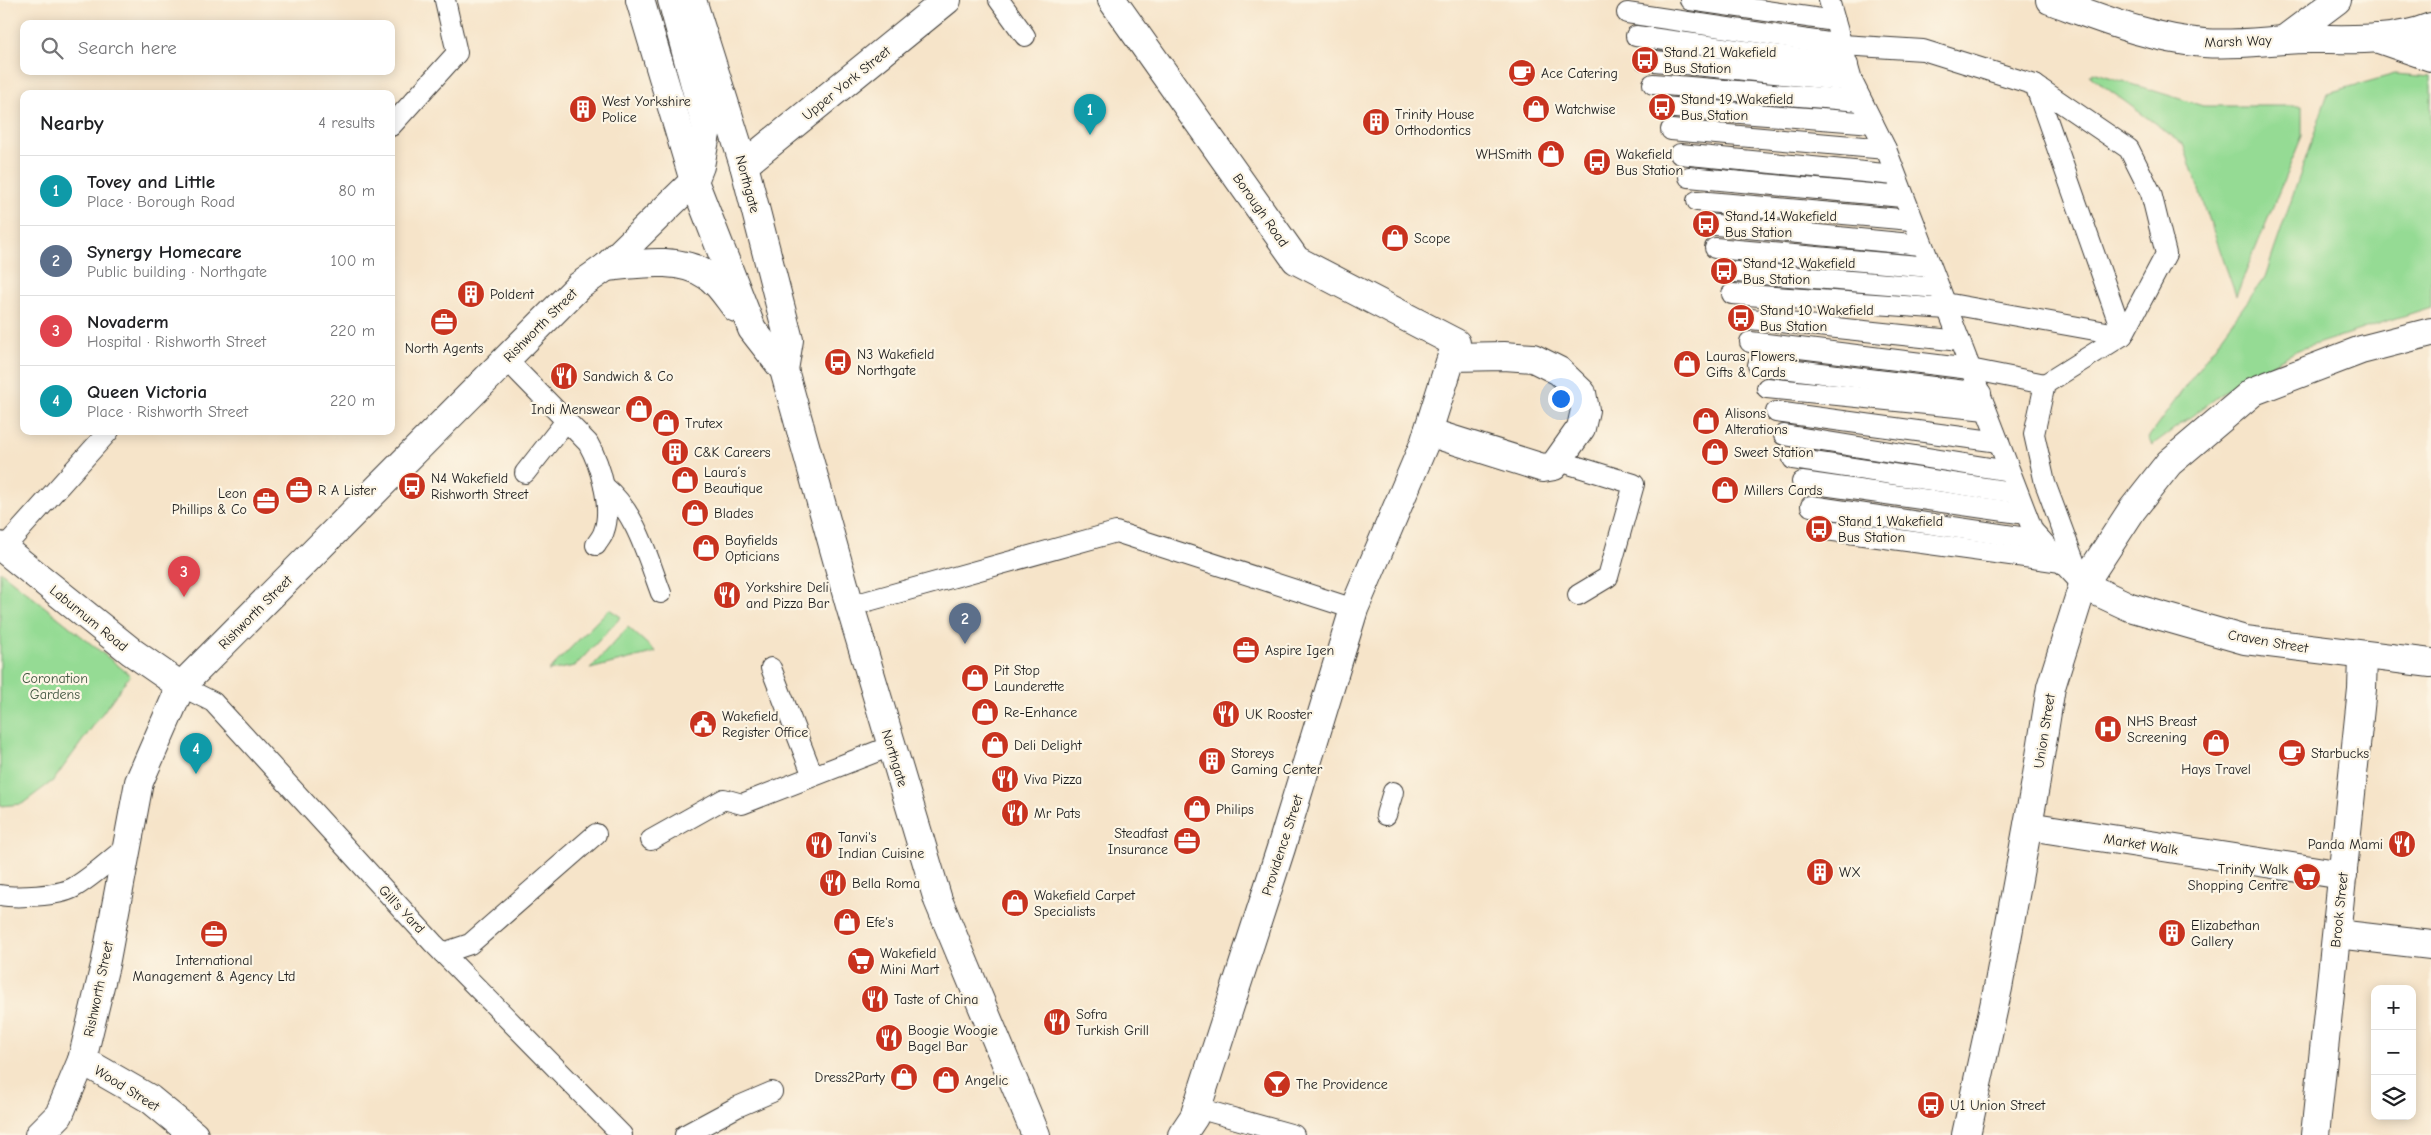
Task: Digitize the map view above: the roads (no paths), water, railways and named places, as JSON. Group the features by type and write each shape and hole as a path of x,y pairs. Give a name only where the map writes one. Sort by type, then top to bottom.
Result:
{"main road":[{"name":"Northgate","path":"640,0 694,181 752,329 784,370 850,606 938,900 1029,1133"},
{"path":"672,0 707,129 700,166 694,181"},
{"name":"Northgate","path":"692,0 744,165 789,340 784,370"},
{"name":"Upper York Street","path":"744,165 947,0"},
{"name":"Borough Road","path":"1112,0 1296,260 1456,343 1452,357"},
{"name":"Marsh Way","path":"2050,0 2114,24 2169,38 2205,43 2285,39 2376,38 2414,33 2431,27"},
{"path":"2285,39 2338,0"},
{"path":"2376,38 2431,56"},
{"name":"Rishworth Street","path":"39,1135 59,1116 82,1060 105,965 125,848 139,782 181,686 579,286 606,267 694,181"},
{"name":"Rishworth Street","path":"606,267 647,262 686,266 708,276 752,329"},
{"name":"Union Street","path":"1966,1135 1998,988 2051,687 2082,585 2132,510 2169,463 2254,391 2361,350 2431,332"},
{"path":"1504,356 1532,358 1559,372 1582,393 1585,410 1581,428 1554,466 1543,468 1426,438 1452,357 1504,356"},
{"name":"Providence Street","path":"1181,1135 1194,1117 1197,1108 1281,848 1354,609 1426,438"},
{"name":"Laburnum Road","path":"2,547 132,652 181,686"},
{"name":"Craven Street","path":"2082,585 2130,607 2245,640 2431,663"},
{"name":"Brook Street","path":"2315,1135 2362,689 2363,656"},
{"name":"Market Walk","path":"2028,826 2343,875"},
{"path":"2337,934 2431,944"},
{"name":"Wood Street","path":"82,1060 150,1099 194,1135"}],"lane":[{"path":"395,122 457,53 445,0"},
{"path":"999,0 1025,36"},
{"path":"1690,0 1835,21"},
{"path":"1829,0 1860,101 1886,149 1902,198 1944,300 2032,531 2082,585"},
{"path":"1627,13 1842,45 1923,50 2035,85 2129,149 2151,193 2166,254 2123,335 2045,384 1970,369 1750,342"},
{"path":"1636,36 1850,73"},
{"path":"1645,60 1850,73"},
{"path":"1654,84 1860,101"},
{"path":"2035,85 2123,335"},
{"path":"1662,107 1873,123"},
{"path":"1671,130 1886,149"},
{"path":"1680,154 1895,175"},
{"path":"1689,177 1902,198"},
{"path":"1697,201 1911,220"},
{"path":"1706,224 1921,245"},
{"path":"1715,248 1930,268"},
{"path":"1724,271 1944,300 2123,335"},
{"path":"1732,294 1944,300"},
{"path":"1741,318 1960,341"},
{"path":"506,359 588,443 596,458 604,486 607,510 605,531 596,545"},
{"path":"1758,365 1983,402"},
{"path":"2045,384 2034,434 2045,483 2082,585"},
{"path":"1767,388 1983,402"},
{"path":"1776,412 1998,442"},
{"path":"524,473 566,421"},
{"path":"2,547 105,435"},
{"path":"1784,435 2010,471"},
{"path":"1793,459 2018,493"},
{"path":"1559,461 1634,484 1608,577 1578,595"},
{"path":"1802,482 2026,514"},
{"path":"604,486 616,496 637,530 661,593"},
{"path":"1811,506 2040,540"},
{"path":"1819,529 2061,562"},
{"path":"850,606 1116,532 1354,609"},
{"path":"771,668 813,776"},
{"name":"Gill's Yard","path":"181,686 214,702 443,953 622,1135"},
{"path":"651,840 724,799 742,804 892,746"},
{"path":"1386,815 1393,792"},
{"path":"443,953 470,944 596,834"},
{"path":"0,895 12,897 39,896 72,889 125,848"},
{"path":"685,1135 737,1107 772,1092"},
{"path":"1197,1108 1294,1135"}],"place":[{"name":"Stand 21 Wakefield Bus Station","path":"1645,60"},
{"name":"Ace Catering","path":"1522,73"},
{"name":"Stand 19 Wakefield Bus Station","path":"1662,107"},
{"name":"West Yorkshire Police","path":"583,109"},
{"name":"Watchwise","path":"1536,109"},
{"name":"Trinity House Orthodontics","path":"1376,122"},
{"name":"Tovey and Little","path":"1090,135"},
{"name":"WHSmith","path":"1551,154"},
{"name":"Wakefield Bus Station","path":"1597,162"},
{"name":"Stand 14 Wakefield Bus Station","path":"1706,224"},
{"name":"Scope","path":"1395,238"},
{"name":"Stand 12 Wakefield Bus Station","path":"1724,271"},
{"name":"Poldent","path":"471,294"},
{"name":"Stand 10 Wakefield Bus Station","path":"1741,318"},
{"name":"North Agents","path":"444,322"},
{"name":"N3 Wakefield Northgate","path":"838,362"},
{"name":"Lauras Flowers, Gifts & Cards","path":"1687,364"},
{"name":"Sandwich & Co","path":"564,376"},
{"name":"Indi Menswear","path":"639,409"},
{"name":"Alisons Alterations","path":"1706,421"},
{"name":"Trutex","path":"666,423"},
{"name":"C&K Careers","path":"675,452"},
{"name":"Sweet Station","path":"1715,452"},
{"name":"Laura’s Beautique","path":"685,480"},
{"name":"N4 Wakefield Rishworth Street","path":"412,486"},
{"name":"R A Lister","path":"299,490"},
{"name":"Millers Cards","path":"1725,490"},
{"name":"Leon Phillips & Co","path":"266,501"},
{"name":"Blades","path":"695,513"},
{"name":"Stand 1 Wakefield Bus Station","path":"1819,529"},
{"name":"Bayfields Opticians","path":"706,548"},
{"name":"Yorkshire Deli and Pizza Bar","path":"727,595"},
{"name":"Novaderm","path":"184,597"},
{"name":"Synergy Homecare","path":"965,644"},
{"name":"Aspire Igen","path":"1246,650"},
{"name":"Pit Stop Launderette","path":"975,678"},
{"name":"Re-Enhance","path":"985,712"},
{"name":"UK Rooster","path":"1226,714"},
{"name":"Wakefield Register Office","path":"703,724"},
{"name":"NHS Breast Screening","path":"2108,729"},
{"name":"Hays Travel","path":"2216,743"},
{"name":"Deli Delight","path":"995,745"},
{"name":"Starbucks","path":"2292,753"},
{"name":"Storeys Gaming Center","path":"1212,761"},
{"name":"Queen Victoria","path":"196,774"},
{"name":"Viva Pizza","path":"1005,779"},
{"name":"Philips","path":"1197,809"},
{"name":"Mr Pats","path":"1015,813"},
{"name":"Steadfast Insurance","path":"1187,841"},
{"name":"Panda Mami","path":"2402,844"},
{"name":"Tanvi's Indian Cuisine","path":"819,845"},
{"name":"WX","path":"1820,872"},
{"name":"Trinity Walk Shopping Centre","path":"2307,877"},
{"name":"Bella Roma","path":"833,883"},
{"name":"Wakefield Carpet Specialists","path":"1015,903"},
{"name":"Efe's","path":"847,922"},
{"name":"Elizabethan Gallery","path":"2172,933"},
{"name":"International Management & Agency Ltd","path":"214,934"},
{"name":"Wakefield Mini Mart","path":"861,961"},
{"name":"Taste of China","path":"875,999"},
{"name":"Sofra Turkish Grill","path":"1057,1022"},
{"name":"Boogie Woogie Bagel Bar","path":"889,1038"},
{"name":"Dress2Party","path":"904,1077"},
{"name":"Angelic","path":"946,1080"},
{"name":"The Providence","path":"1277,1084"},
{"name":"U1 Union Street","path":"1931,1105"}],"park label":[{"name":"Coronation Gardens","path":"55,686"}]}
